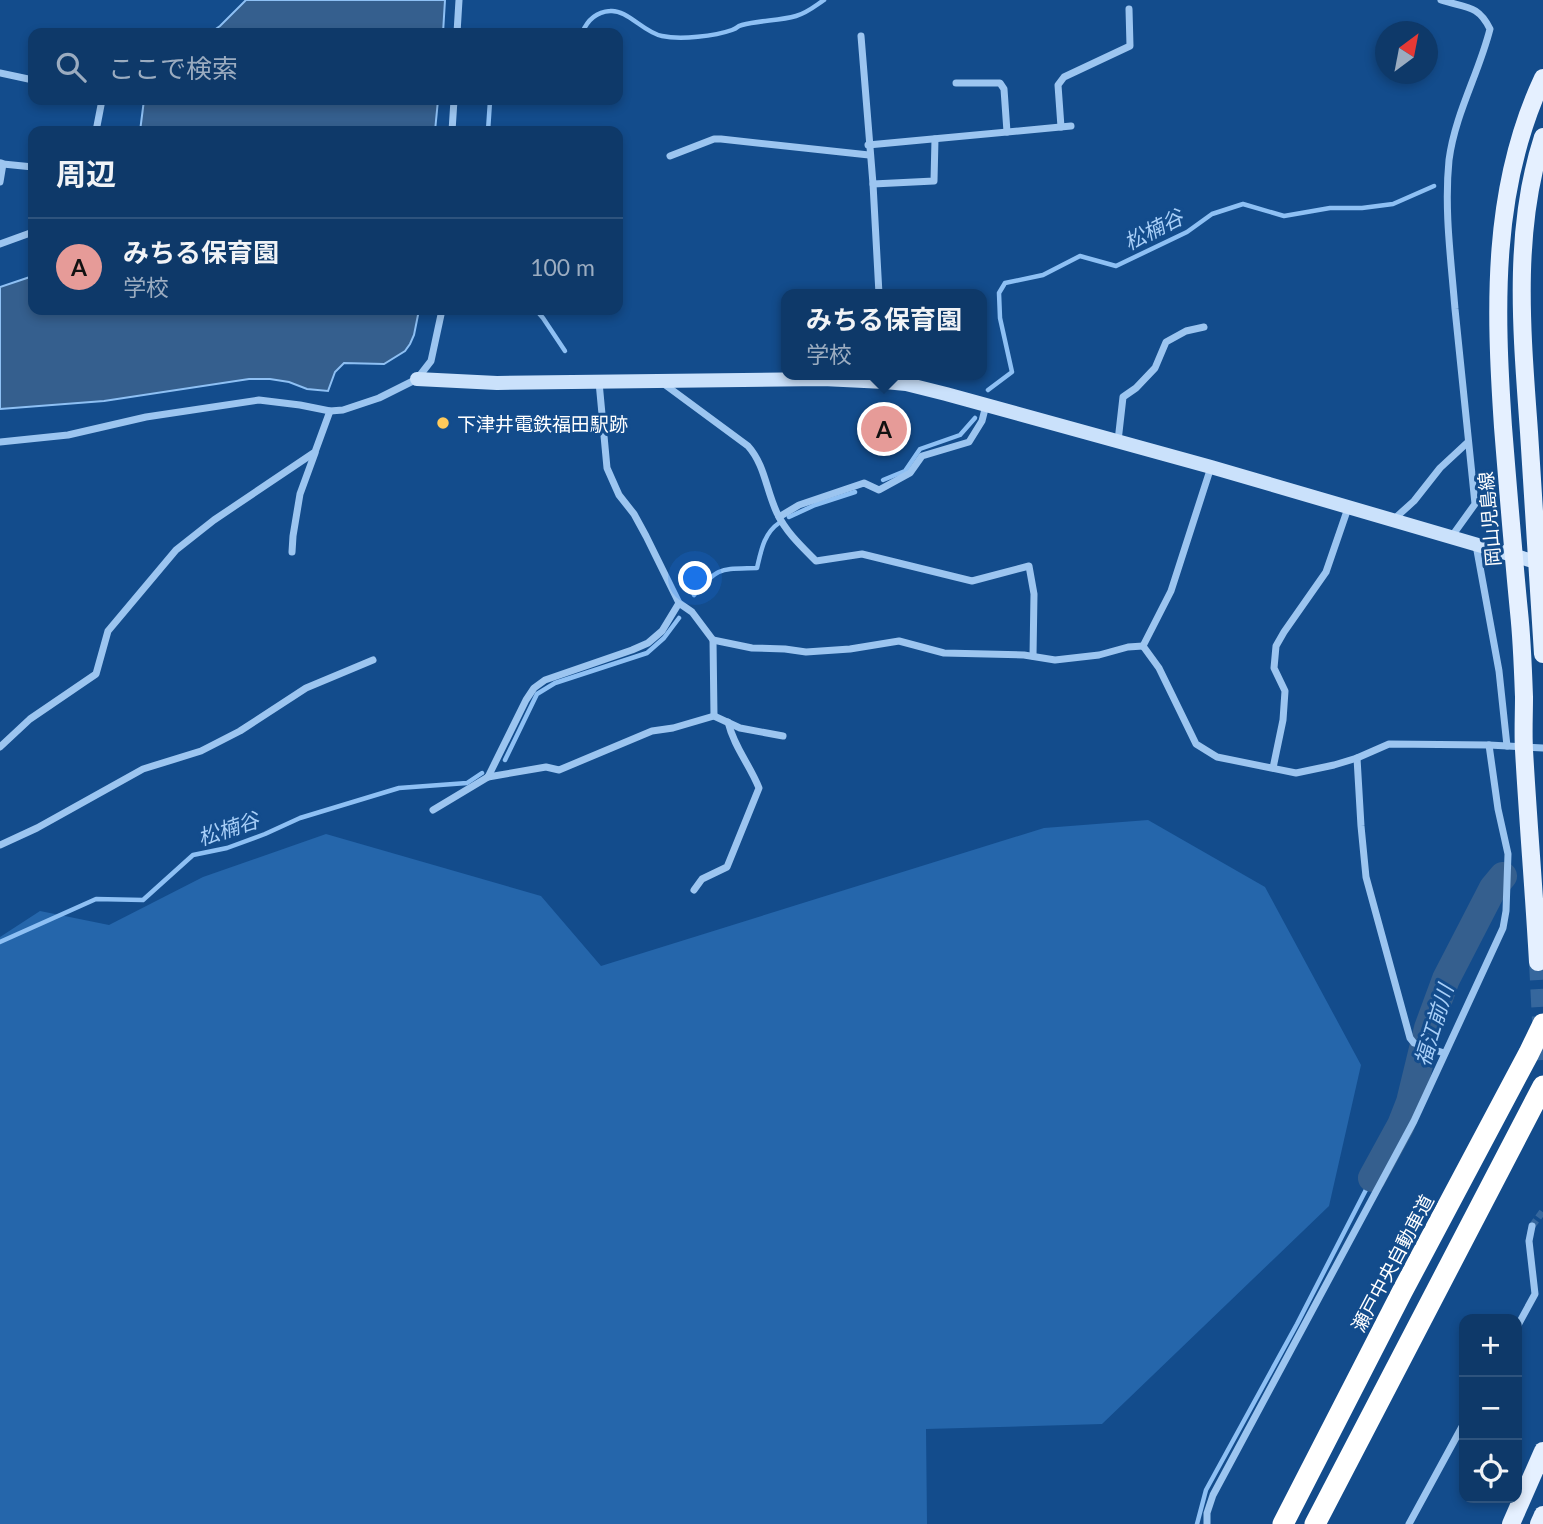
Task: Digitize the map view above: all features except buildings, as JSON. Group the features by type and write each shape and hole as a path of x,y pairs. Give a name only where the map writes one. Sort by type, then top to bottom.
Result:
{"highway":[{"path":"1529,1052 1543,1017"},
{"name":"瀬戸中央自動車道","path":"1283,1524 1543,1024"},
{"path":"1315,1524 1543,1086"}],"main road":[{"name":"岡山児島線","path":"1538,962 1533,873 1516,747 1524,696 1498,359 1502,219 1521,133 1543,78"},
{"path":"1543,137 1525,215 1522,267 1524,359 1541,563 1543,654"},
{"path":"1511,1524 1543,1451"},
{"path":"1539,1524 1543,1515"}],"street":[{"path":"457,28 458,0"},
{"path":"1441,0 1472,8 1484,16 1490,29 1458,123 1450,157 1447,192 1449,241 1475,504 1452,537"},
{"path":"1061,127 1058,85 1064,77 1130,46 1129,9"},
{"path":"861,36 879,289"},
{"path":"0,73 28,79"},
{"path":"956,83 1000,83 1004,89 1007,132"},
{"path":"97,126 101,105"},
{"path":"452,126 454,105"},
{"path":"868,145 1071,126"},
{"path":"670,156 714,139 869,155"},
{"path":"873,184 934,181 935,139"},
{"path":"0,182 1,163 28,166"},
{"path":"0,244 28,234"},
{"path":"0,442 68,435 146,417 259,400 330,411 343,410 379,398 417,379 431,361 441,315"},
{"path":"1118,442 1123,397 1155,368 1166,342 1186,331 1204,327"},
{"path":"417,379 497,383 781,380"},
{"path":"892,380 1211,467 1541,563"},
{"path":"661,381 748,446 757,456 779,517 792,536 816,561 862,554 972,581 1029,566 1034,594 1033,656"},
{"path":"599,382 607,468 619,495 646,536 679,603 692,612 713,640 714,716"},
{"path":"779,517 799,505 864,483 879,490 910,473 922,456 969,442 982,421 986,405"},
{"path":"292,552 300,494 330,411"},
{"path":"1393,520 1414,501 1440,468 1468,442"},
{"path":"0,747 30,719 96,674 108,631 176,550 214,520 315,452"},
{"path":"1143,646 1171,591 1211,467"},
{"path":"1273,768 1283,720 1285,691 1274,668 1276,646 1326,572 1348,508"},
{"path":"1476,545 1516,747"},
{"path":"488,777 534,688 545,680 648,643 662,631 679,603"},
{"path":"713,640 752,648 806,652 850,649 899,641 944,653 1033,656 1055,660 1143,646"},
{"path":"1143,646 1159,668 1196,744 1217,757 1296,773 1357,758 1389,744 1543,748"},
{"path":"0,845 37,828 142,769 201,751 240,731 306,688 373,660"},
{"path":"433,810 488,777 546,767 559,770 652,731 674,728 714,716 740,728 783,736"},
{"path":"694,890 702,879 727,867 759,788 755,776 736,746 728,722"},
{"path":"1207,1524 1207,1513 1213,1495 1415,1121 1503,928 1508,854 1498,809 1489,745"},
{"path":"1357,758 1366,877 1410,1038 1414,1043 1444,1053"},
{"path":"1522,1318 1535,1294 1529,1241 1532,1226"},
{"path":"1409,1524 1459,1432"}],"shaded area":[{"path":"246,0 445,0 443,28 217,28"},
{"path":"143,105 438,105 435,126 141,126"},
{"path":"28,278 28,315 418,315 414,335 405,351 384,364 344,363 335,372 328,391 307,389 270,379 249,379 104,401 0,409 0,287"},
{"path":"1148,820 1265,887 1361,1065 1329,1206 1102,1424 926,1429 927,1524 0,1524 0,937 40,911 109,925 203,877 326,834 541,896 601,966 1044,828"}],"waterway":[{"path":"584,28 600,13 616,11 662,36 707,36 749,23 796,16 824,0"},
{"path":"488,126 490,105"},
{"name":"松楠谷","path":"988,390 1012,372 1000,318 999,293 1005,283 1043,275 1080,256 1116,266 1187,232 1212,214 1243,204 1284,216 1330,208 1393,204 1434,186"},
{"path":"540,315 565,351"},
{"name":"松楠谷","path":"883,480 905,471 920,449 960,435 975,418"},
{"name":"松楠谷","path":"789,517 855,492"},
{"name":"松楠谷","path":"694,595 721,571 757,568 767,537 779,523"},
{"name":"松楠谷","path":"505,760 537,694 555,683 647,653 664,638 679,618"},
{"name":"松楠谷","path":"0,942 96,899 143,900 193,855 227,848 300,818 399,788 467,783 482,773"},
{"name":"福江前川","path":"1372,1178 1401,1125 1410,1102 1428,1028 1446,979 1493,888 1503,876"},
{"path":"1197,1524 1206,1490 1297,1324 1372,1178"}],"tunnel":[{"path":"1538,962 1543,1060"},
{"path":"1532,1226 1543,1211"}],"place":[{"name":"下津井電鉄福田駅跡","path":"443,423"},
{"name":"みちる保育園","path":"884,429"}]}
